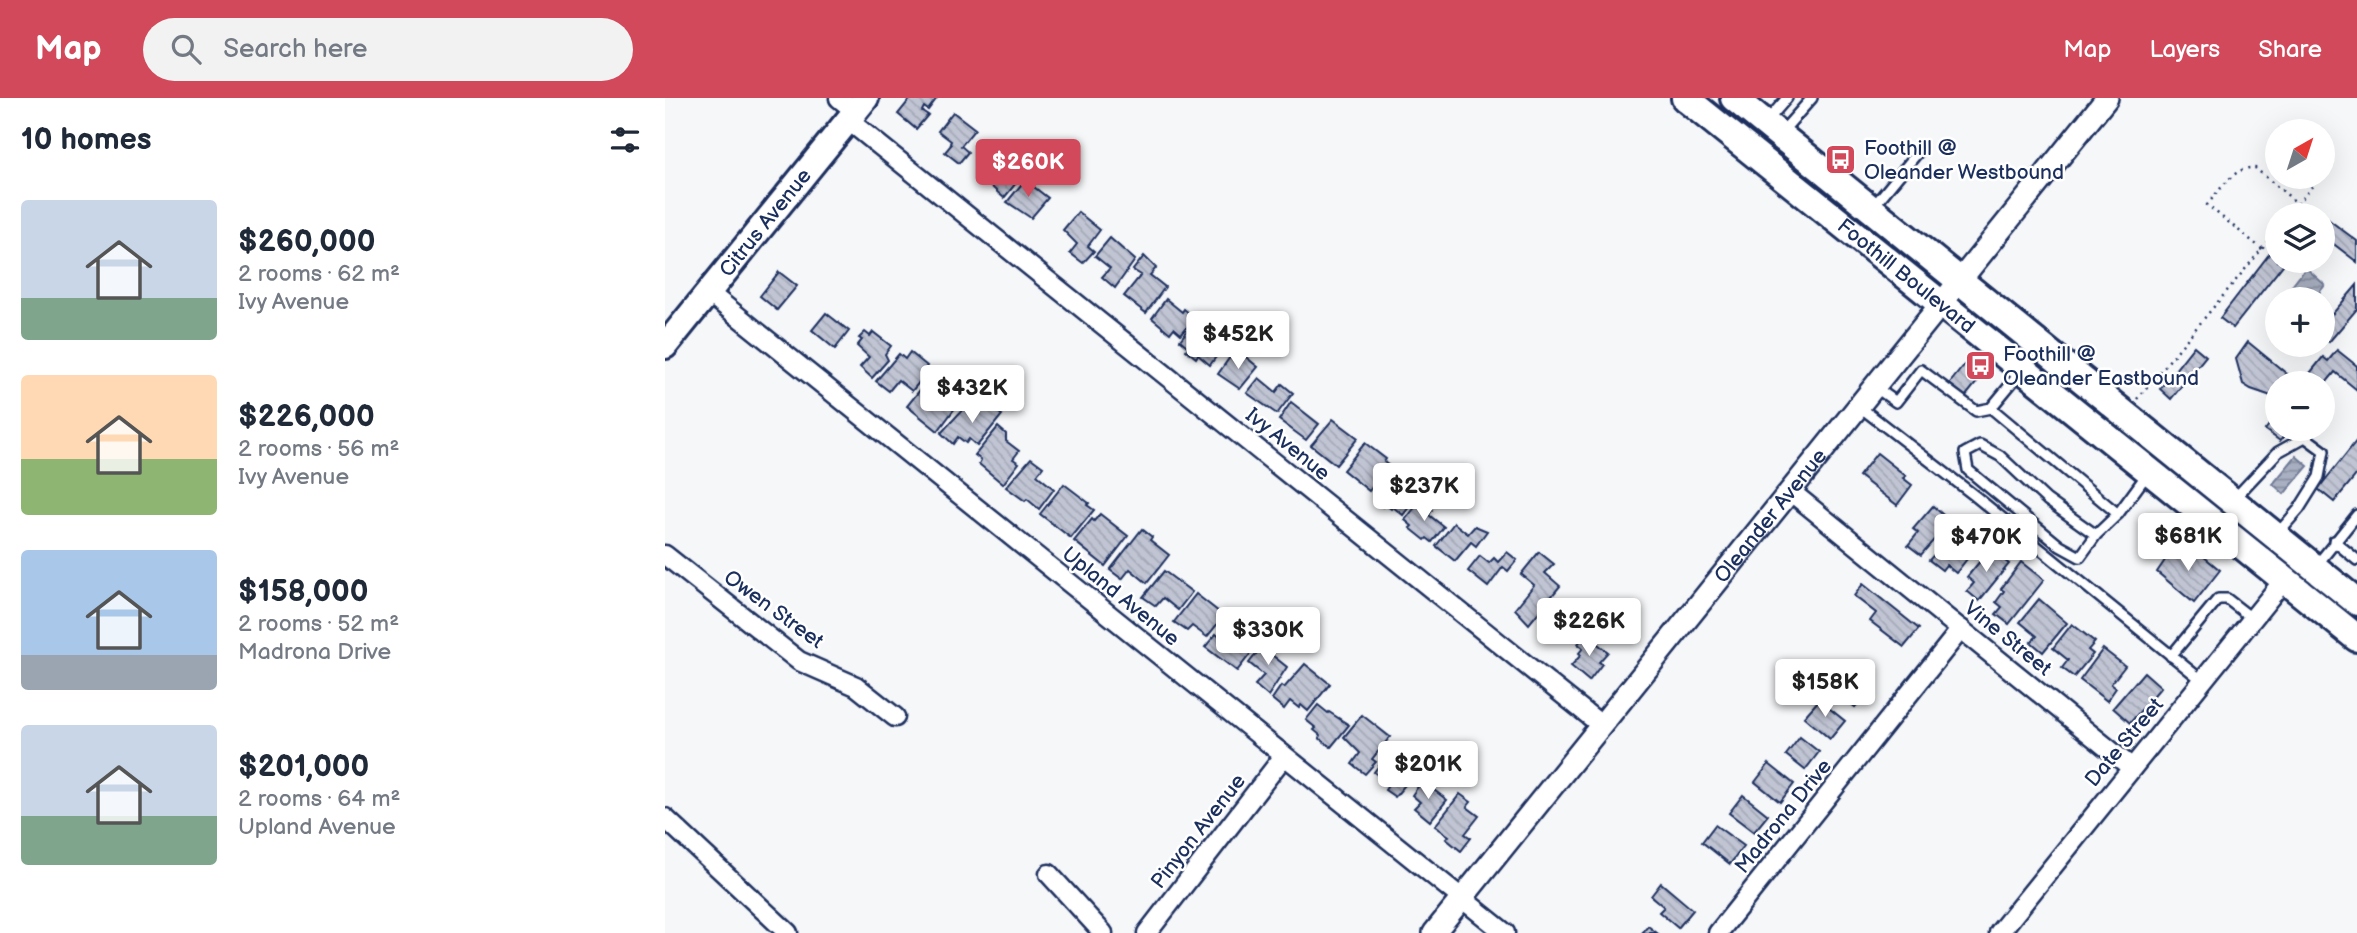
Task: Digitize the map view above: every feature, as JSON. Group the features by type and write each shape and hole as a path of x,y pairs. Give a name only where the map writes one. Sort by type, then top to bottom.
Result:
{"main road":[{"name":"Foothill Boulevard","path":"1685,98 2357,638"},
{"name":"Foothill Boulevard","path":"1734,98 2357,602"},
{"name":"Citrus Avenue","path":"665,346 852,107"}],"street":[{"name":"Oleander Avenue","path":"1434,933 2107,98"},
{"name":"Ivy Avenue","path":"852,107 1601,725"},
{"name":"Upland Avenue","path":"709,293 1505,933"},
{"name":"Vine Street","path":"1790,491 2132,768"},
{"name":"Owen Street","path":"665,555 799,660 856,686 895,717"},
{"name":"Date Street","path":"1999,933 2284,580"},
{"name":"Madrona Drive","path":"1718,933 1961,629"},
{"name":"Pinyon Avenue","path":"1147,933 1284,756"},
{"path":"665,818 788,933"},
{"path":"1049,874 1103,933"}],"lane":[{"path":"1772,129 1787,98"},
{"path":"1772,129 1812,98"},
{"path":"1871,209 1919,151"},
{"path":"1875,386 1896,402 1921,370 1976,411 1991,408 2024,369"},
{"path":"1858,406 1975,496 2204,682"},
{"path":"1991,408 2118,514"},
{"path":"2232,501 2278,452 2305,437 2324,451 2319,477 2299,509 2275,536"},
{"path":"2096,535 2046,500 2000,456 1980,445 1965,453 1968,470 2060,545 2080,557 2096,535 2118,514 2149,472"},
{"path":"2315,568 2357,515"},
{"path":"2334,541 2357,560"},
{"path":"2171,656 2218,599 2227,599 2254,620"}],"path":[{"path":"2262,249 2207,205 2239,171 2247,167 2255,168 2297,203"},
{"path":"2299,203 2310,189"},
{"path":"2124,415 2265,245"}],"water":[{"path":"2302,273 2312,273 2325,285 2323,287 2291,287"},
{"path":"2296,456 2308,466 2284,494 2273,484"}],"building":[{"path":"911,98 937,98 928,110 924,107 922,111 928,115 916,129 898,114"},
{"path":"953,112 975,129 961,146 968,152 959,163 945,152 951,141 938,131"},
{"path":"999,160 1021,177 1004,198 983,179"},
{"path":"1025,180 1048,198 1031,218 1007,202"},
{"path":"1078,212 1100,230 1088,246 1094,251 1083,263 1070,253 1077,244 1063,230"},
{"path":"2335,224 2357,241 2357,262 2335,245"},
{"path":"1110,238 1135,260 1115,288 1102,277 1110,268 1095,256"},
{"path":"1144,256 1156,268 1150,275 1165,287 1146,313 1124,296 1141,275 1133,270"},
{"path":"2265,260 2265,273 2277,273 2233,328 2220,318"},
{"path":"779,272 797,286 777,310 760,296"},
{"path":"2357,285 2357,309 2335,335 2335,311"},
{"path":"1166,299 1182,312 1184,309 1195,318 1181,334 1174,328 1170,333 1152,318"},
{"path":"826,313 849,331 835,349 812,330"},
{"path":"1191,326 1221,350 1210,365 1198,355 1196,358 1186,350 1188,347 1180,340"},
{"path":"865,332 870,336 873,332 891,346 885,354 888,360 872,378 860,367 869,357 857,346 862,340 859,338"},
{"path":"2248,342 2284,371 2265,371 2265,394 2243,384 2236,359"},
{"path":"2194,346 2206,356 2171,399 2160,389"},
{"path":"2337,350 2357,366 2357,390 2335,371 2312,371 2323,357 2328,361 2335,357"},
{"path":"910,352 927,366 922,373 925,375 912,391 898,380 889,391 876,381 899,354 905,359"},
{"path":"1241,353 1258,367 1240,389 1218,374 1230,357 1235,361"},
{"path":"1965,364 1982,376 1965,397 1949,384"},
{"path":"1259,378 1276,392 1282,384 1293,393 1277,414 1247,393"},
{"path":"924,385 934,393 938,389 958,404 938,431 907,406"},
{"path":"1291,402 1319,424 1306,440 1279,420"},
{"path":"985,403 1002,415 977,446 969,439 966,443 958,437 953,444 941,433 965,407 975,415"},
{"path":"1333,419 1358,438 1336,465 1311,445"},
{"path":"998,427 1006,434 1006,441 1019,451 1013,459 1019,463 1003,484 979,464 981,460 975,455"},
{"path":"2357,440 2357,474 2334,502 2318,489"},
{"path":"1365,443 1386,459 1384,462 1389,466 1369,491 1343,470"},
{"path":"1877,453 1906,476 1903,478 1912,485 1897,505 1859,476"},
{"path":"1031,458 1043,467 1037,475 1054,489 1039,509 1006,487"},
{"path":"1402,472 1417,484 1410,493 1416,498 1403,515 1393,507 1391,509 1385,504 1383,507 1373,494 1385,481 1391,486"},
{"path":"1064,484 1094,510 1071,538 1040,514"},
{"path":"1420,501 1432,510 1429,515 1444,527 1432,542 1410,528 1412,526 1405,520"},
{"path":"1933,506 1950,521 1921,555 1908,545 1918,533 1913,529"},
{"path":"1100,514 1128,536 1105,566 1074,541 1092,519 1094,521"},
{"path":"1454,523 1468,534 1475,526 1487,531 1476,546 1471,542 1455,561 1436,546"},
{"path":"1966,528 1981,541 1956,573 1946,565 1942,570 1929,560 1939,549 1946,554"},
{"path":"1142,529 1152,537 1150,540 1169,555 1147,583 1130,569 1122,579 1110,570"},
{"path":"2174,547 2190,557 2197,551 2220,570 2194,603 2157,572"},
{"path":"1990,549 2009,564 1979,601 1967,591 1974,583 1967,577"},
{"path":"1507,552 1517,560 1508,571 1503,567 1488,587 1468,571 1480,556 1489,563 1494,558 1498,562"},
{"path":"1539,552 1554,564 1545,573 1560,586 1529,624 1515,609 1534,585 1521,574"},
{"path":"2021,562 2044,580 2009,624 1996,614 2002,607 1996,602 2004,591 2001,589"},
{"path":"1164,571 1192,592 1178,610 1163,598 1156,606 1143,597"},
{"path":"1863,584 1919,629 1904,647 1870,621 1876,613 1854,596"},
{"path":"1196,594 1224,616 1207,637 1192,626 1187,631 1174,622"},
{"path":"2039,599 2067,623 2043,652 2031,642 2037,636 2020,622"},
{"path":"1237,624 1245,630 1240,637 1254,649 1237,671 1205,647 1216,634 1222,639"},
{"path":"2072,624 2095,642 2088,650 2093,654 2074,677 2062,668 2068,660 2053,648"},
{"path":"1585,634 1608,652 1589,681 1571,666 1581,655 1579,653 1583,648 1578,644"},
{"path":"1268,639 1278,647 1272,655 1287,667 1268,696 1255,685 1264,675 1249,663"},
{"path":"2103,649 2125,666 2111,684 2116,688 2107,701 2080,680"},
{"path":"1305,664 1330,684 1308,711 1290,701 1284,709 1272,699 1281,686 1284,688"},
{"path":"1847,672 1870,690 1855,707 1833,689"},
{"path":"2144,672 2161,687 2130,723 2113,708"},
{"path":"1819,700 1845,721 1830,739 1804,717"},
{"path":"1318,705 1349,725 1331,747 1319,738 1320,735 1314,730 1316,728 1306,720"},
{"path":"1362,715 1390,737 1372,759 1376,762 1365,774 1352,764 1360,753 1344,737"},
{"path":"1800,737 1819,752 1805,770 1786,755"},
{"path":"1391,750 1410,765 1398,780 1405,785 1395,797 1385,790 1389,784 1374,772"},
{"path":"1769,764 1794,784 1780,802 1755,782"},
{"path":"1422,781 1447,800 1430,821 1414,808 1420,802 1412,795"},
{"path":"1460,794 1471,802 1467,807 1479,816 1465,834 1471,838 1461,851 1446,839 1449,836 1435,826"},
{"path":"1743,795 1768,815 1754,832 1729,813"},
{"path":"1715,825 1744,846 1730,864 1702,842"},
{"path":"1661,883 1693,910 1678,928 1659,912 1664,907 1651,896"},
{"path":"1648,926 1657,933 1642,933"}],"place":[{"name":"Foothill @ Oleander Westbound","path":"1841,160"},
{"name":"Foothill @ Oleander Eastbound","path":"1980,366"}]}
